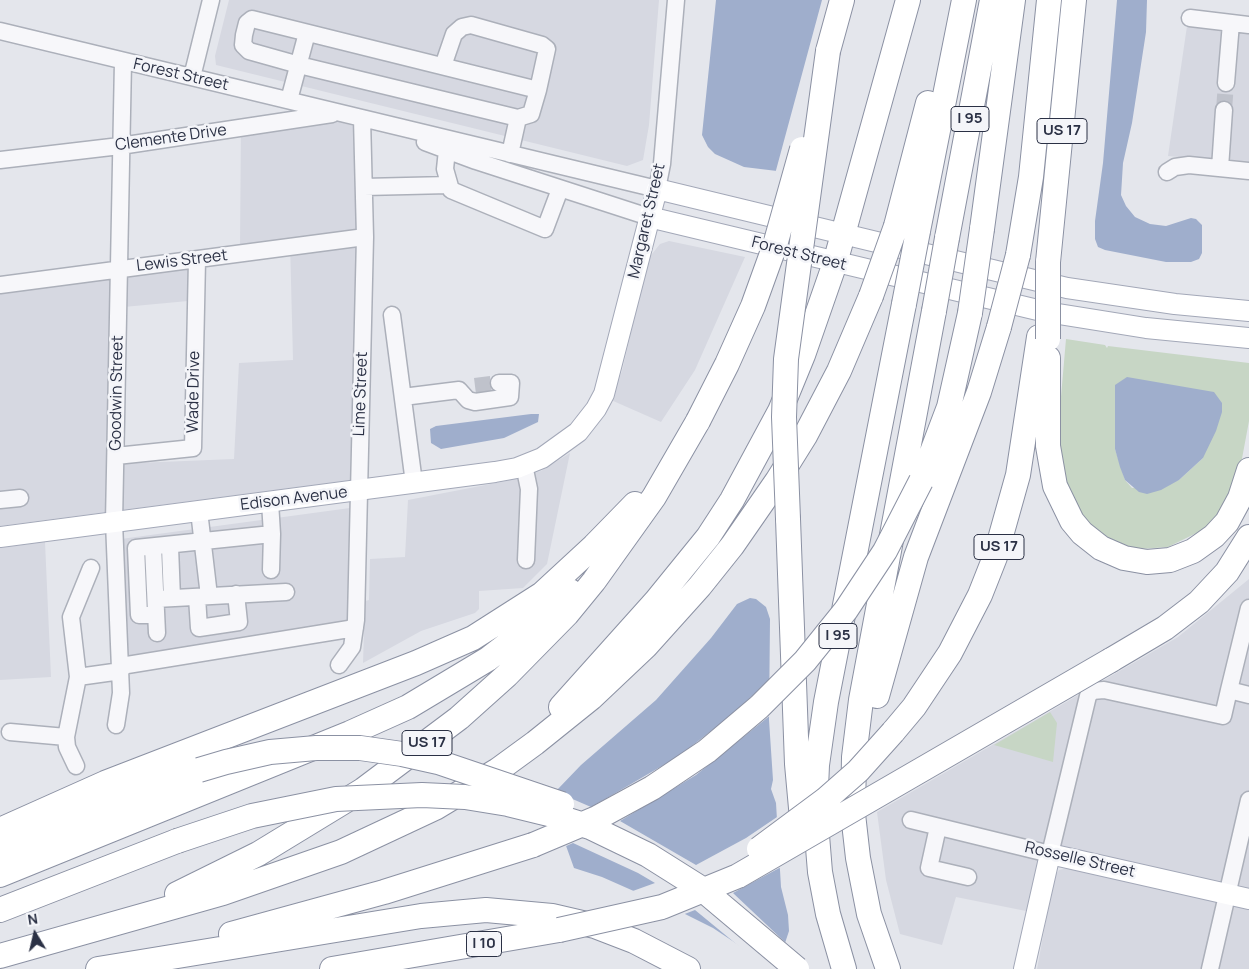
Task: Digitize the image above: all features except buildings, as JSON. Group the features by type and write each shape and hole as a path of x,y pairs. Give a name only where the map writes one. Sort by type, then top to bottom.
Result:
{"highway":[{"name":"US 17","path":"0,956 55,942 134,913 229,870 312,823 380,778 459,718 523,661 581,598 632,530 666,479 698,421 736,345 767,266 787,205 842,0"},
{"path":"470,787 504,761 562,705 656,601 708,537 732,500 780,411 803,355 836,263 908,0"},
{"path":"55,942 223,893 322,859 403,825 518,757 591,698 646,646 705,580 762,503 805,436 839,371 871,296 907,228 954,0"},
{"name":"I 95","path":"844,969 833,934 824,893 816,836 815,790 819,744 904,304 907,228 964,0"},
{"name":"I 95","path":"888,969 869,914 858,858 853,784 857,721 992,0"},
{"path":"88,969 363,898 532,845 614,810 701,755 742,723 790,677 846,610 896,530 921,481 943,425 962,354 982,229 1013,0"},
{"path":"858,858 864,768 880,682 916,557 979,392 999,327 1018,254 1031,177 1050,0"},
{"name":"US 17","path":"560,930 655,903 738,862 792,826 858,771 918,701 950,653 980,595 995,557 1018,474 1043,338 1048,262 1074,0"},
{"path":"828,51 786,359 784,417 800,796 811,863 833,934"},
{"path":"1043,338 1048,446 1055,486 1072,521 1082,533 1101,548 1124,558 1147,562 1170,560 1193,551 1214,536 1227,522 1240,498 1249,470"},
{"path":"0,830 122,777 434,656 486,630 542,594 594,546 660,474 698,421"},
{"path":"0,875 350,734 426,697 488,659 522,633 586,576 632,530"},
{"path":"560,930 662,906 701,893 738,876 1165,628 1195,606 1227,572 1249,537"},
{"path":"0,852 199,770 255,755 308,748 360,748 414,756 450,766 560,803 617,831 719,902 797,969"},
{"path":"0,910 231,822 294,806 358,797 422,795 486,800 549,814 610,836 667,865"},
{"path":"98,969 421,916 486,910 544,915 595,926 634,941 688,969"},
{"name":"I 10","path":"332,969 560,930"}],"main road":[{"name":"Margaret Street","path":"578,432 596,409 609,380 657,189"},
{"name":"Forest Street","path":"657,189 1075,290 1175,304 1249,310"},
{"name":"Forest Street","path":"649,217 1046,312 1146,328 1249,338"},
{"name":"Edison Avenue","path":"0,537 502,471 524,465 553,451 578,432"},
{"name":"Rosselle Street","path":"1050,854 1249,899"},
{"path":"1024,969 1050,854"}],"street":[{"path":"192,77 211,0"},
{"name":"Margaret Street","path":"657,189 662,164 676,0"},
{"path":"1190,18 1249,25"},
{"path":"442,66 454,34 462,27 471,25 542,44 547,49 538,90 531,114 518,118 299,65 249,51 243,45 244,35 247,23 252,19 538,90"},
{"path":"1226,83 1231,23"},
{"name":"Forest Street","path":"0,31 657,189"},
{"path":"288,100 307,33"},
{"name":"Goodwin Street","path":"116,725 121,704 114,522 123,61"},
{"path":"1220,168 1224,110"},
{"name":"Clemente Drive","path":"0,160 120,146 342,113"},
{"name":"Forest Street","path":"362,118 560,189 649,217"},
{"name":"Lime Street","path":"339,665 352,647 355,628 365,236 362,118"},
{"path":"510,154 518,118"},
{"path":"447,150 445,169 451,190 545,229 560,189"},
{"path":"1168,172 1181,166 1249,171"},
{"path":"364,187 449,185"},
{"name":"Lewis Street","path":"0,285 365,236"},
{"name":"Wade Drive","path":"116,456 193,448 197,260"},
{"path":"392,315 414,483"},
{"path":"403,397 467,388 468,400 475,402 510,398 511,383 499,383"},
{"path":"524,465 529,489 526,560"},
{"path":"0,500 20,498"},
{"path":"270,502 272,534 271,570"},
{"path":"199,511 203,543 203,596 199,628 239,622 236,594"},
{"path":"272,534 203,543 136,548 139,615 172,598 286,592"},
{"path":"170,546 172,598"},
{"path":"153,547 157,633"},
{"path":"76,766 67,747 66,737 78,677 71,617 91,568"},
{"path":"1050,854 1088,696 1095,690 1104,690 1223,716 1248,608"},
{"path":"78,677 355,628"},
{"path":"1229,690 1249,695"},
{"path":"10,732 66,737"},
{"path":"1210,969 1248,807"},
{"name":"Rosselle Street","path":"911,820 1050,854"},
{"path":"938,827 929,868 968,877"}],"shaded area":[{"path":"229,0 659,0 649,125 643,160 627,166 216,65 215,56"},
{"path":"1187,26 1249,33 1249,164 1168,156"},
{"path":"304,112 358,127 359,232 353,480 0,526 0,292 188,266 188,301 113,308 111,464 234,459 239,363 293,360 290,241 240,247 241,123"},
{"path":"669,241 745,257 695,370 661,422 611,400 622,371 648,259 660,244"},
{"path":"570,453 547,564 523,588 479,591 479,609 475,613 421,631 363,663 365,601 369,600 370,559 405,557 408,500 506,481 541,471"},
{"path":"350,508 350,625 127,659 121,539"},
{"path":"45,542 51,677 0,680 0,548"},
{"path":"1249,579 1249,890 1046,843 1031,912 956,897 942,945 900,934 886,880 877,812 1178,637"},
{"path":"1073,867 1249,907 1249,969 1037,969 1054,877 1059,870"}],"green space":[{"path":"1066,339 1105,345 1107,348 1108,346 1249,363 1249,421 1241,464 1217,523 1168,547 1140,549 1116,543 1098,532 1079,514 1065,486 1058,431","holes":["1115,385 1203,458 1179,480 1132,488 1125,480 1115,449"]},
{"path":"1050,712 1057,723 1053,762 994,745"}],"water":[{"path":"716,0 843,0 777,171 744,167 715,154 708,147 702,135"},
{"path":"1117,0 1147,0 1146,32 1132,123 1123,163 1121,195 1126,206 1135,217 1150,224 1166,226 1191,218 1196,219 1202,225 1202,253 1199,259 1191,262 1166,262 1105,250 1098,247 1095,239 1095,221 1103,163"},
{"path":"1127,377 1214,392 1222,403 1222,412 1216,431 1203,458 1179,480 1161,490 1147,494 1139,492 1125,480 1115,449 1115,385"},
{"path":"539,414 538,422 504,438 441,449 431,443 430,429 436,426"},
{"path":"750,598 756,599 766,607 770,619 769,720 773,780 771,789 776,803 781,887 788,915 789,931 785,943 743,948 713,928 679,911 602,877 574,868 565,843 557,790 581,765 656,700 711,638 737,604"}],"pier":[{"path":"822,0 846,0 808,150 790,170 775,174"},
{"path":"772,677 772,714 696,775 620,821 696,865 746,838 780,815 783,866 733,893 787,944 782,950 758,956 746,952 695,910 682,915 630,892 655,883 638,873 573,843 564,847 554,791 591,807 679,756 734,713"}],"tunnel":[{"path":"1224,110 1226,83"},
{"path":"475,386 499,383"}]}
